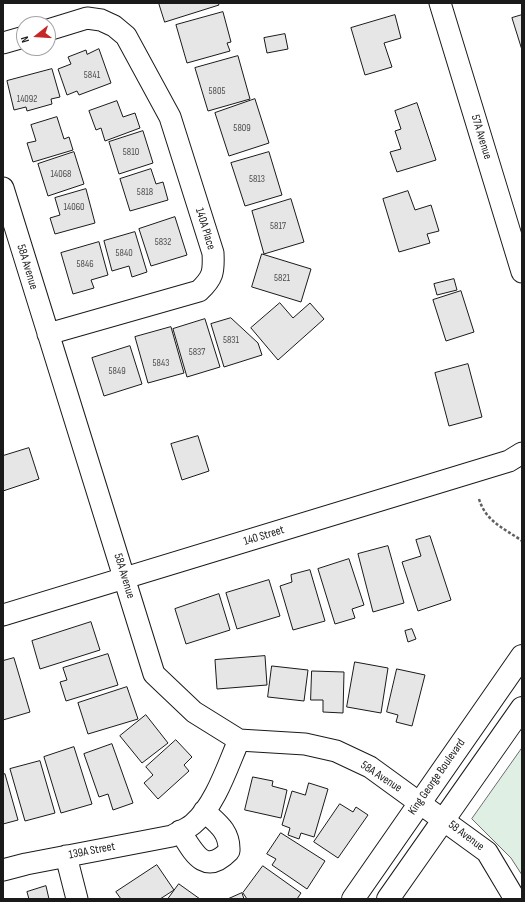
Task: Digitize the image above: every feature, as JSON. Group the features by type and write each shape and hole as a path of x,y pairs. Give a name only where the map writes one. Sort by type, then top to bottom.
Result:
{"main road":[{"name":"King George Boulevard","path":"353,899 522,656"},
{"path":"388,899 522,708"}],"street":[{"name":"57A Avenue","path":"440,3 522,272"},
{"name":"140A Place","path":"48,334 199,291 209,282 214,269 212,253 170,117 126,36 114,26 102,20 87,18 56,28"},
{"path":"3,43 16,39"},
{"name":"58A Avenue","path":"3,188 154,674 194,712 239,740 305,744 336,751 370,768 420,803"},
{"name":"140 Street","path":"3,615 509,461 522,453"},
{"name":"139A Street","path":"3,870 26,864 172,836 194,823 204,811 215,794 239,740"},
{"name":"58 Avenue","path":"420,803 487,852 515,899"},
{"path":"180,831 200,860 205,863 215,861 224,856 229,851 228,836 221,826 204,811"},
{"path":"66,856 77,899"}],"path":[{"path":"479,499 483,511 492,521 522,541"}],"green space":[{"path":"522,748 522,875 511,858 472,819"}],"building":[{"path":"159,3 218,3 219,5 165,22"},
{"path":"223,12 231,42 227,43 230,51 187,63 176,25"},
{"path":"395,15 401,38 384,43 392,67 365,75 351,28"},
{"path":"522,15 522,50 512,18"},
{"path":"285,34 288,49 267,53 264,38"},
{"path":"99,49 111,83 79,95 77,91 67,95 58,69 71,64 68,57 86,50 87,54"},
{"path":"238,56 250,99 208,111 195,68"},
{"path":"52,69 60,97 51,99 52,104 27,111 26,107 14,110 7,81"},
{"path":"255,99 269,143 229,156 215,113"},
{"path":"117,101 123,117 135,113 140,128 105,141 101,128 96,130 89,111"},
{"path":"417,103 436,160 397,172 390,152 401,149 395,131 401,129 395,111"},
{"path":"57,117 64,139 69,137 73,150 33,162 27,143 36,141 31,125"},
{"path":"143,131 153,163 119,174 109,142"},
{"path":"74,152 84,184 48,196 38,164"},
{"path":"269,152 282,195 245,206 231,163"},
{"path":"151,169 156,184 163,182 168,200 130,211 120,179"},
{"path":"86,189 95,223 55,234 50,218 60,215 55,198"},
{"path":"408,191 415,210 431,205 439,231 427,234 430,243 399,252 383,199"},
{"path":"291,199 304,242 264,254 252,211"},
{"path":"175,217 187,255 151,266 139,229"},
{"path":"135,232 147,272 132,277 129,266 112,271 104,241"},
{"path":"99,242 108,275 91,280 94,288 73,294 61,253"},
{"path":"262,254 311,269 301,302 252,287"},
{"path":"454,279 457,290 437,295 434,284"},
{"path":"461,291 474,332 446,341 433,300"},
{"path":"280,303 293,318 310,303 324,319 278,360 251,328"},
{"path":"231,318 258,343 262,355 224,367 211,324"},
{"path":"205,319 220,367 187,377 173,329"},
{"path":"171,327 184,373 148,383 135,337"},
{"path":"130,346 142,384 104,396 92,358"},
{"path":"468,364 482,417 449,426 435,373"},
{"path":"198,436 209,471 182,480 171,444"},
{"path":"29,448 39,479 3,491 3,456"},
{"path":"430,536 451,600 418,611 402,562 421,556 416,540"},
{"path":"388,546 404,603 373,612 358,554"},
{"path":"349,559 364,605 352,609 355,618 335,624 318,569"},
{"path":"310,570 325,621 293,630 280,586 292,582 291,575"},
{"path":"269,580 280,616 237,629 226,593"},
{"path":"219,594 230,630 186,644 175,609"},
{"path":"91,622 100,650 40,669 32,641"},
{"path":"412,629 416,639 408,642 405,631"},
{"path":"108,654 118,685 66,701 60,682 67,680 63,668"},
{"path":"265,656 267,685 217,689 215,660"},
{"path":"14,658 30,712 3,720 3,661"},
{"path":"355,662 388,668 381,713 347,707"},
{"path":"272,666 308,670 304,701 268,697"},
{"path":"397,669 425,675 412,726 396,722 398,715 387,712"},
{"path":"312,671 344,672 343,713 323,712 323,700 311,700"},
{"path":"127,687 138,719 88,734 78,703"},
{"path":"146,715 168,743 142,763 120,736"},
{"path":"176,740 192,757 184,765 189,771 158,799 144,783 153,775 146,767"},
{"path":"112,744 133,803 113,810 108,794 99,797 84,754"},
{"path":"74,747 92,804 61,813 44,757"},
{"path":"40,761 55,813 25,821 10,769"},
{"path":"5,774 18,820 3,824 3,775"},
{"path":"253,777 273,781 272,786 287,790 281,818 245,810"},
{"path":"309,783 328,789 314,837 301,833 299,839 288,835 290,828 282,825 292,791 305,795"},
{"path":"340,804 353,812 356,807 368,815 338,858 314,842"},
{"path":"281,833 325,861 307,889 272,865 276,859 267,854"},
{"path":"157,865 174,890 160,899 121,899 116,892"},
{"path":"263,866 301,893 297,899 247,899 243,893"},
{"path":"179,884 200,899 168,899"},
{"path":"46,886 49,899 29,899 27,892"},
{"path":"242,893 244,899 228,899"}]}
